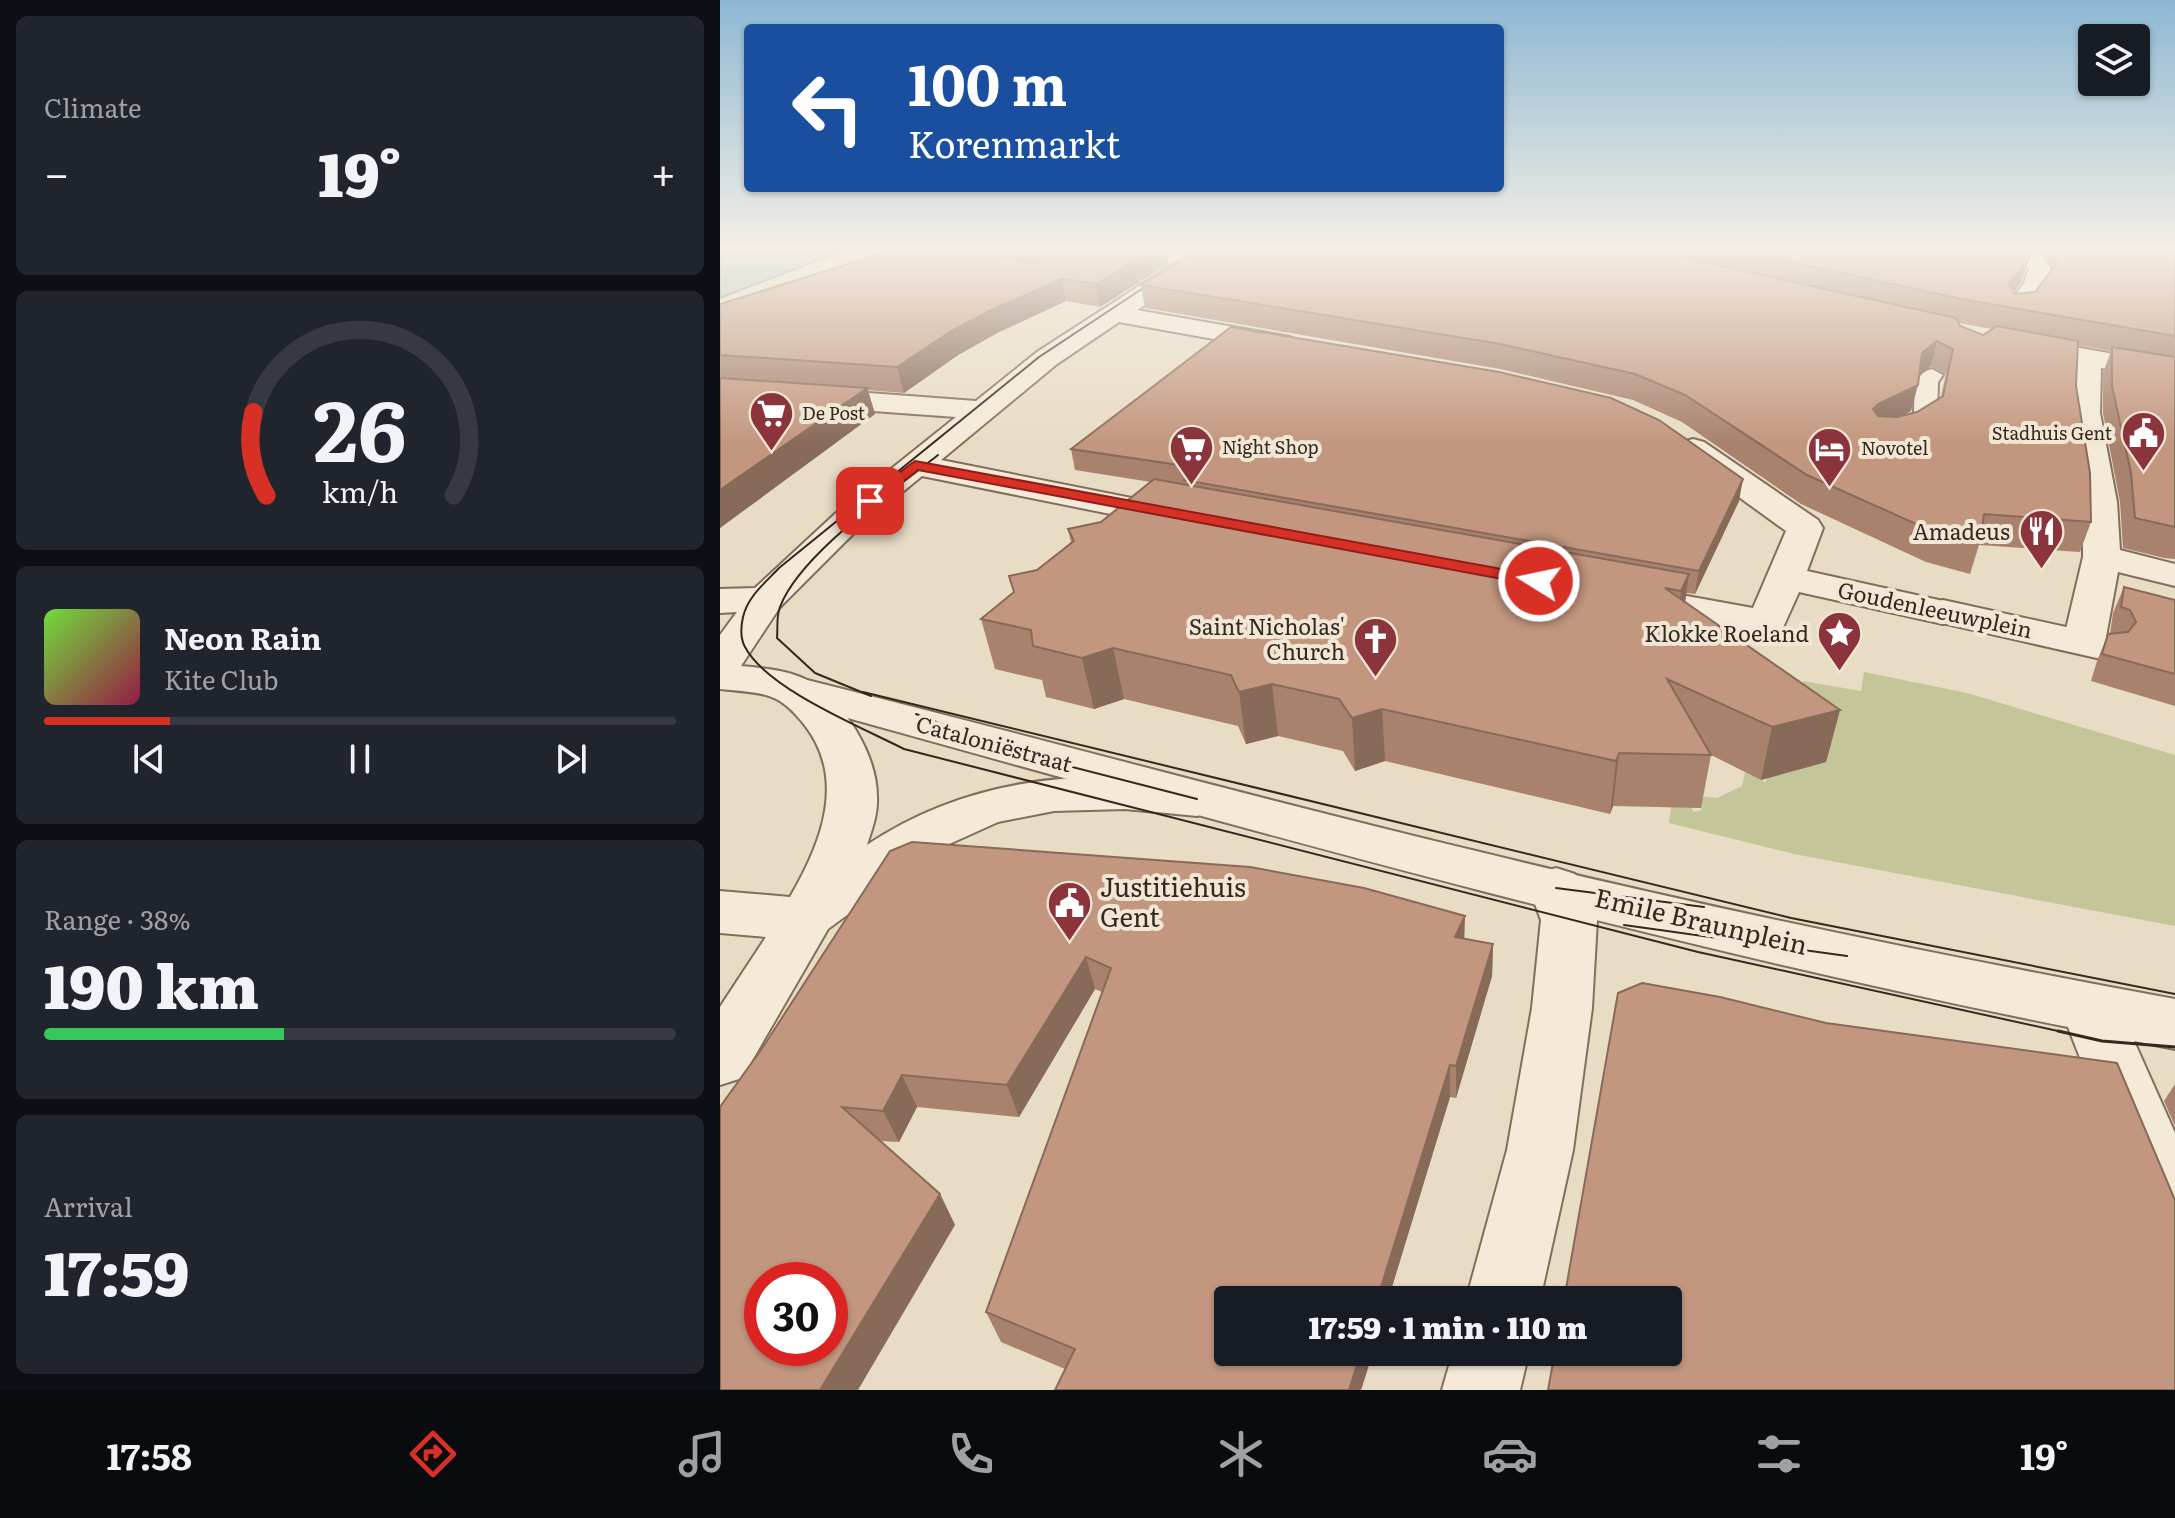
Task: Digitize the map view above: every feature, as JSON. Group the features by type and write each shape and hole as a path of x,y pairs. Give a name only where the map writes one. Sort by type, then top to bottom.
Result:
{"street":[{"path":"720,665 766,599 848,520 1047,358 1112,314"},
{"path":"1118,314 1305,347"},
{"path":"1992,340 2175,373"},
{"path":"2087,359 2085,413 2100,502 2102,557 2175,575"},
{"path":"720,391 983,410"},
{"path":"1600,592 1767,623 1805,528 1669,431"},
{"path":"915,465 1218,523"},
{"name":"Goudenleeuwplein","path":"1785,578 2093,644 2102,557"},
{"path":"720,601 766,599"},
{"name":"Cataloniëstraat","path":"720,676 791,689 1197,799"},
{"path":"720,1059 805,919 845,838 853,800 849,773 834,731 791,689"},
{"path":"720,912 805,919 919,836 972,813 1027,798 1071,791 1127,791 1197,799"},
{"name":"Emile Braunplein","path":"1197,799 1847,956 2175,1024"},
{"path":"1506,1286 1540,1150 1562,1008 1569,920 1556,888"},
{"path":"2090,1008 2175,1213"},
{"path":"1481,1390 1487,1366"}],"lane":[{"path":"1882,436 1907,429 1925,415 1927,381 1932,375"}],"green space":[{"path":"1864,672 1967,693 2175,755 2175,926 1794,854 1669,823 1671,807 1687,800 1694,812 1702,810 1695,796 1717,798 1742,786 1745,772 1765,782 1768,778 1801,769 1803,681 1861,691"}],"building":[{"path":"720,314 984,314 951,331 897,367 720,355"},
{"path":"1317,314 1937,314 1956,318 1960,326 1983,335 1997,326 2078,341 2076,386 2090,473 2091,522 1984,514 1980,543 1934,532 1807,475 1685,395 1635,374 1500,344","holes":["1937,341 1953,349 1943,396 1917,412 1897,417 1878,416 1873,409 1918,385 1922,353"]},
{"path":"2048,314 2175,314 2175,336"},
{"path":"1231,327 1499,372 1611,398 1659,420 1743,479 1699,571 1184,480 1199,468 1071,449"},
{"path":"2112,347 2175,357 2175,527 2135,518 2131,473 2112,386"},
{"path":"720,378 867,388 720,490"},
{"path":"1154,479 1689,574 1681,591 1665,588 1840,710 1772,727 1667,679 1711,755 1619,753 1616,761 1382,709 1352,718 1339,699 1272,684 1239,692 1231,675 1113,648 1082,658 1033,646 1031,630 981,619 1014,592 1009,576 1037,570 1074,541 1068,529 1101,522"},
{"path":"2124,587 2175,600 2175,674 2102,654 2108,634 2128,632 2136,622 2130,610 2121,607"},
{"path":"912,842 1250,867 1364,888 1465,916 1455,937 1493,944 1456,1066 1450,1065 1381,1286 1214,1286 1214,1366 1357,1366 1349,1390 1055,1390 1075,1349 986,1312 1111,968 1086,957 1007,1085 902,1075 883,1111 842,1107 940,1194 848,1344 848,1262 744,1262 744,1366 835,1366 820,1390 720,1390 720,1107 763,1047 890,851"},
{"path":"1642,983 1720,997 1826,1023 2117,1063 2175,1200 2175,1390 1548,1390 1552,1366 1682,1366 1682,1286 1566,1286 1618,993"}],"tram line":[{"path":"1104,314 1039,357 779,568 753,596 743,617 742,640 756,663 773,678 817,706 904,749 1698,952 2061,1032"},
{"path":"871,696 815,673 777,638 779,611 791,587 827,545 938,455"},
{"path":"863,692 1791,918 2175,994"},
{"path":"916,714 1010,751 1197,799"},
{"path":"1556,888 1704,907"},
{"path":"1624,925 1847,956"},
{"path":"2061,1032 2067,1033"},
{"path":"2061,1032 2102,1041 2175,1047"}],"place":[{"name":"De Post","path":"771,453"},
{"name":"Stadhuis Gent","path":"2143,473"},
{"name":"Night Shop","path":"1191,487"},
{"name":"Novotel","path":"1830,488"},
{"name":"Amadeus","path":"2041,571"},
{"name":"Klokke Roeland","path":"1840,673"},
{"name":"Saint Nicholas' Church","path":"1376,679"},
{"name":"Justitiehuis Gent","path":"1069,942"}],"route":[{"path":"870,501 915,465 1539,581"}]}
